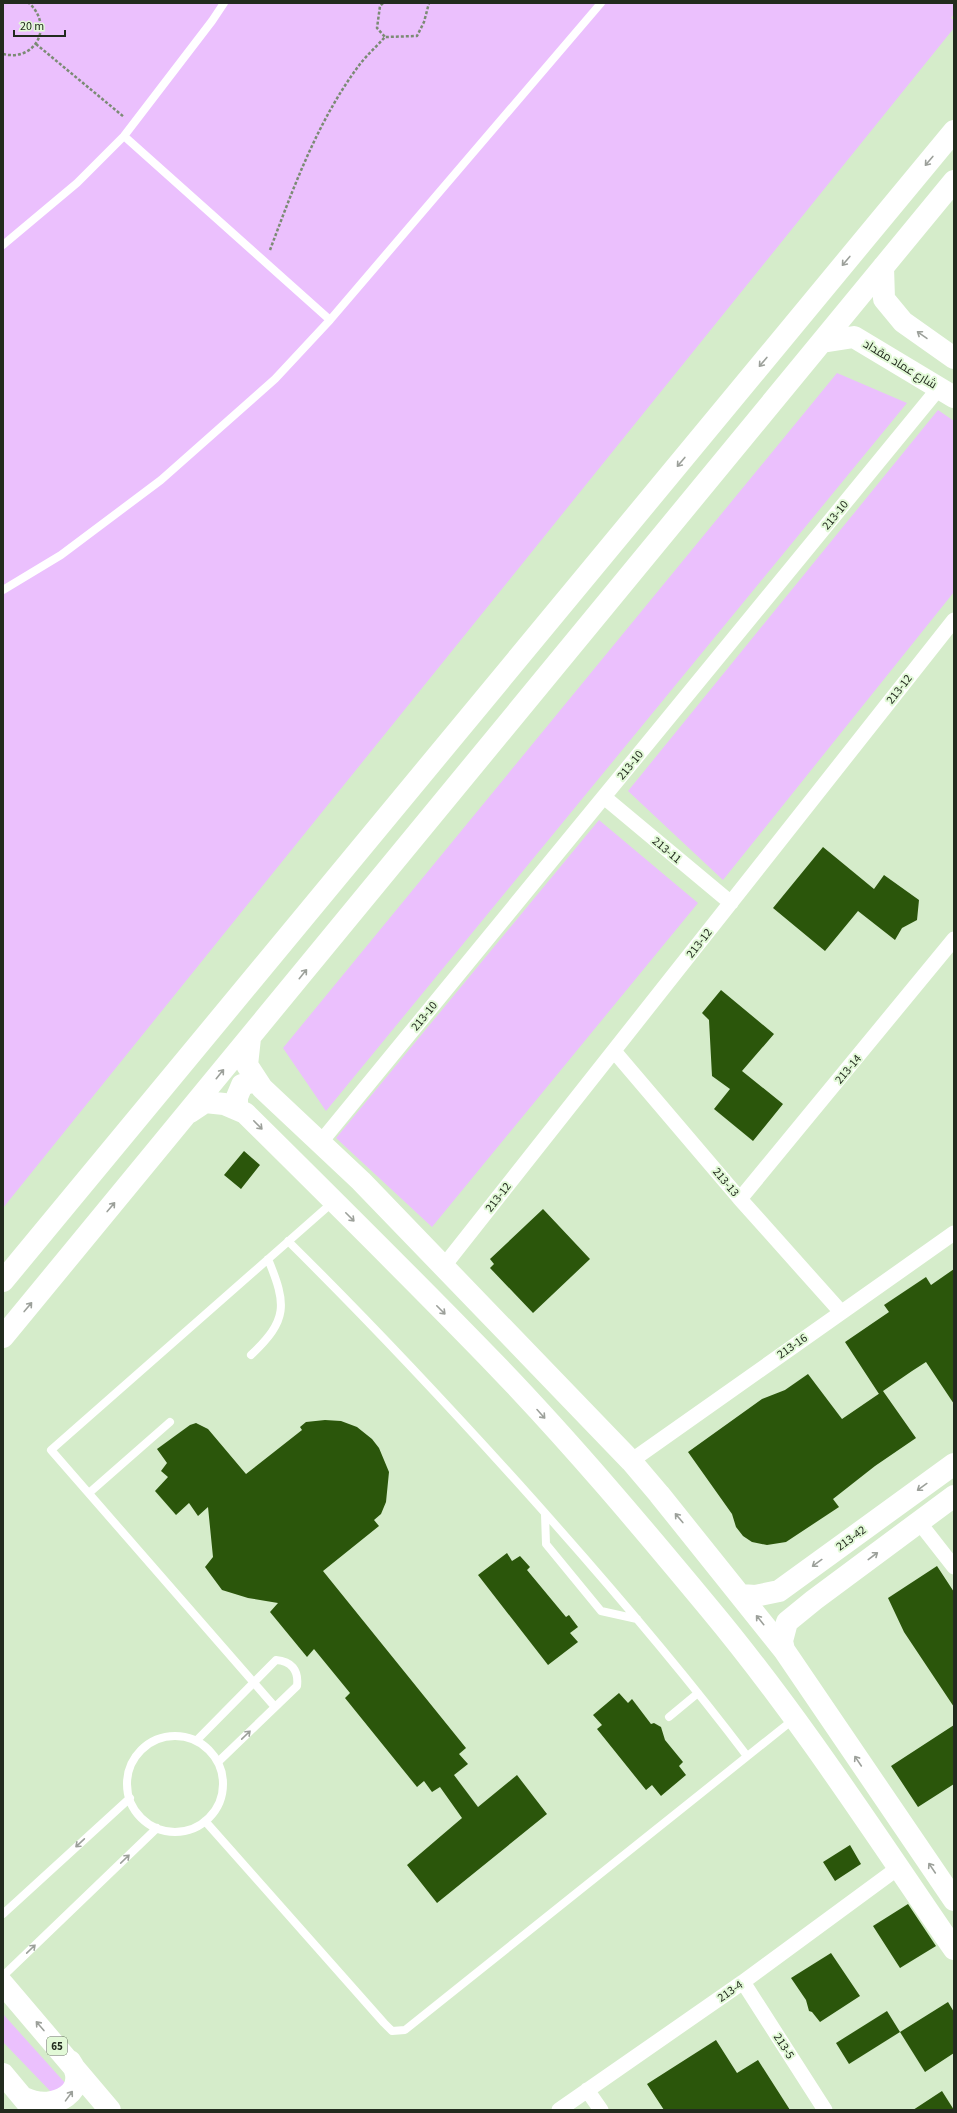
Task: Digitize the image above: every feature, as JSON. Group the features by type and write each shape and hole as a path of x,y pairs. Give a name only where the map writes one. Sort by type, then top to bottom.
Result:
{"main road":[{"path":"3,1281 954,131"},
{"path":"3,1337 954,181"},
{"path":"883,267 884,299 903,322 954,358"},
{"name":"شارع عماد مقداد","path":"822,342 854,337 947,393"},
{"path":"250,1038 247,1065 258,1083 361,1181 631,1461 741,1595 784,1650 954,1900"},
{"path":"237,1108 237,1097 242,1085 245,1082 258,1083"},
{"path":"188,1114 205,1102 237,1108 245,1112 524,1395 625,1509 706,1604 794,1719 954,1950"},
{"path":"524,1395 545,1373"},
{"name":"213-42","path":"741,1595 755,1596 778,1590 954,1464"},
{"path":"784,1650 782,1641 787,1622 918,1521 954,1496"},
{"name":"65","path":"3,1984 110,2110"},
{"path":"3,2074 28,2104 40,2108 49,2108 66,2100 74,2088 75,2074 73,2065 67,2058"}],"street":[{"name":"213-10","path":"320,1143 604,797 947,393"},
{"name":"213-12","path":"443,1267 954,620"},
{"name":"213-11","path":"604,797 731,903"},
{"name":"213-14","path":"740,1199 954,939"},
{"name":"213-13","path":"614,1051 740,1199 841,1312"},
{"name":"213-16","path":"631,1461 954,1233"},
{"path":"918,1521 954,1567"},
{"name":"213-4","path":"559,2110 743,1982 898,1868"},
{"name":"213-5","path":"743,1982 825,2110"},
{"path":"587,2090 600,2110"}],"lane":[{"path":"3,245 77,183 124,136 134,125 224,3"},
{"path":"3,590 61,556 161,480 275,379 330,320 601,3"},
{"path":"124,136 330,320"},
{"path":"275,1707 51,1450 334,1201"},
{"path":"288,1241 367,1319 545,1514 698,1693 747,1756"},
{"path":"251,1355 270,1336 280,1317 282,1299 278,1283 268,1259"},
{"path":"89,1493 170,1422"},
{"path":"545,1514 546,1544 601,1611 636,1619"},
{"path":"196,1741 276,1660 284,1661 291,1665 298,1678 297,1686 218,1762"},
{"path":"669,1717 698,1693"},
{"path":"206,1821 384,2023 392,2031 405,2030 794,1719"},
{"path":"177,1736 196,1741 211,1752 218,1762 222,1775 223,1787 220,1800 206,1821 195,1828 182,1831 169,1831 157,1828 140,1816 130,1798 128,1785 129,1772 134,1760 142,1750 152,1742 164,1737 177,1736"},
{"path":"3,1914 130,1798"},
{"path":"3,1976 157,1828"}],"path":[{"path":"3,54 11,56 20,55 36,44 40,35 41,21 35,8 29,3"},
{"path":"383,3 380,6 377,28 385,37"},
{"path":"266,262 298,174 318,135 361,64 385,37 417,36 424,22 429,3"},
{"path":"36,44 134,125"}],"shaded area":[{"path":"3,3 954,3 954,14 951,18 954,20 954,28 3,1208"},
{"path":"837,373 907,403 326,1111 283,1048"},
{"path":"938,410 954,421 954,592 723,880 628,791"},
{"path":"599,820 698,903 432,1227 336,1138"},
{"path":"3,2014 66,2084 54,2095 3,2042"}],"building":[{"path":"823,847 874,889 884,875 919,900 917,920 902,928 895,940 858,911 825,951 773,908"},
{"path":"721,990 774,1034 742,1071 783,1104 753,1141 714,1109 730,1089 712,1076 709,1020 702,1013"},
{"path":"244,1151 260,1165 241,1189 224,1175"},
{"path":"543,1209 590,1259 533,1313 490,1268 494,1264 490,1259"},
{"path":"954,1269 954,1404 926,1362 883,1391 916,1438 875,1466 833,1499 839,1507 786,1542 767,1545 752,1542 743,1536 736,1527 732,1514 688,1452 762,1399 785,1390 808,1374 842,1419 879,1394 845,1342 889,1312 884,1305 926,1277 931,1285"},
{"path":"325,1420 341,1421 357,1427 372,1439 379,1448 389,1472 386,1502 381,1514 374,1520 379,1526 323,1571 466,1748 459,1754 468,1764 454,1775 478,1807 517,1775 547,1814 437,1903 407,1865 462,1818 440,1787 432,1792 424,1781 417,1787 345,1698 350,1693 314,1649 307,1657 270,1612 278,1603 248,1598 222,1590 205,1567 213,1557 208,1507 198,1516 189,1503 176,1515 155,1491 168,1477 161,1471 167,1463 157,1449 190,1425 196,1423 208,1429 246,1474 302,1430 300,1427 306,1422"},
{"path":"507,1553 512,1561 520,1556 530,1567 527,1570 566,1617 569,1615 578,1627 570,1633 578,1642 548,1665 478,1575"},
{"path":"937,1566 954,1592 954,1707 904,1632 888,1598"},
{"path":"619,1693 628,1703 632,1699 651,1724 654,1723 661,1727 665,1740 683,1762 679,1766 686,1775 661,1796 652,1785 646,1790 597,1729 602,1725 593,1715"},
{"path":"954,1725 954,1784 918,1807 891,1766"},
{"path":"850,1845 861,1864 835,1881 823,1862"},
{"path":"908,1904 936,1946 900,1968 873,1926"},
{"path":"831,1953 860,1996 820,2022 812,2012 809,2011 806,2000 791,1978"},
{"path":"948,2002 954,2012 954,2053 925,2072 900,2032"},
{"path":"887,2011 900,2032 849,2064 836,2043"},
{"path":"716,2040 737,2073 758,2060 790,2110 664,2110 647,2084"},
{"path":"942,2091 954,2110 913,2110"}]}
